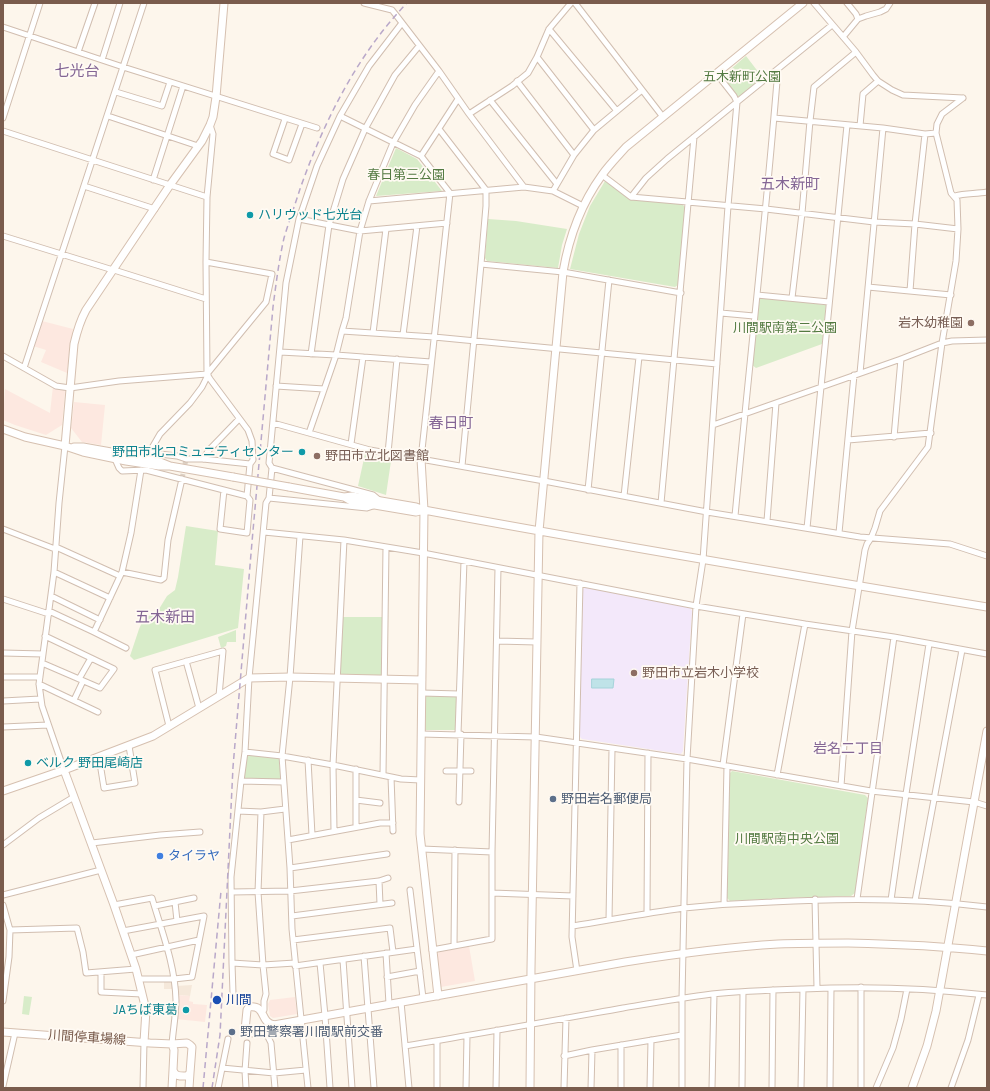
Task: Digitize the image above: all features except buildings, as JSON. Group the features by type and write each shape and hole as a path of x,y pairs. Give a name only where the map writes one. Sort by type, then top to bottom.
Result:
{"street":[{"path":"3,118 40,3"},
{"path":"78,52 95,3"},
{"path":"102,60 120,3"},
{"path":"24,368 144,3"},
{"path":"143,1088 146,1010 136,969 92,843 48,725 40,699 39,684 54,572 74,344 78,327 86,310 198,146 210,125 213,117 216,97 224,3"},
{"path":"364,3 392,10 524,186"},
{"path":"469,114 528,73 537,57 549,29 571,3"},
{"path":"575,3 663,117"},
{"path":"530,1088 539,531 563,272 570,240 591,191 602,175 626,147 803,3"},
{"path":"814,3 856,52 878,81 903,95 963,98 942,114 937,124 936,133 951,193 957,200 958,229 956,261 942,343 928,447 880,511 871,538 865,550 852,631 841,786"},
{"path":"847,3 858,19"},
{"path":"843,37 858,19 880,12 886,9 890,3"},
{"path":"233,993 231,877 245,752 249,678 266,503 269,498 272,468 269,463 286,282 299,219 317,166 340,116 369,66 402,23"},
{"path":"631,197 646,178 667,160 832,25"},
{"path":"3,27 216,97 317,128"},
{"path":"549,29 617,110"},
{"path":"311,354 329,225 343,179 365,129 395,75 419,46"},
{"path":"792,298 814,87 856,52"},
{"path":"537,57 594,130"},
{"path":"735,516 766,209 778,69"},
{"path":"308,433 336,355 346,318 360,231 369,202 393,143 415,106 439,71"},
{"path":"682,1088 682,998 687,759 696,606 703,560 707,512 728,206 737,102 716,73"},
{"path":"517,81 574,155"},
{"path":"860,126 863,94 878,81"},
{"path":"116,92 162,106 170,82"},
{"path":"153,180 183,86"},
{"path":"553,191 574,155 594,130 642,90"},
{"path":"421,156 458,99"},
{"path":"490,100 557,184"},
{"path":"108,116 198,146"},
{"path":"340,116 421,156 450,193 421,459 424,510 420,834 438,996"},
{"path":"774,118 883,128 925,134 936,133"},
{"path":"285,119 273,154 289,160 302,124"},
{"path":"210,125 213,134 207,196 206,299 208,374 210,380 248,430 252,441 254,460 250,464 247,496 250,500 247,533 220,529 224,490"},
{"path":"807,528 847,125"},
{"path":"860,373 883,128"},
{"path":"439,129 486,190 481,264 462,466"},
{"path":"3,131 92,161 207,196"},
{"path":"910,290 915,224 925,134"},
{"path":"661,503 694,137"},
{"path":"203,138 209,141 212,145"},
{"path":"602,175 631,197 766,209 874,222 915,224 958,229"},
{"path":"84,186 154,209"},
{"path":"369,202 524,186 553,191 584,206"},
{"path":"955,196 960,194 987,192"},
{"path":"299,219 360,231 447,223"},
{"path":"403,335 417,226"},
{"path":"373,333 386,228"},
{"path":"3,236 206,299"},
{"path":"149,453 160,434 190,403 202,387 208,374 266,302 272,274 206,262"},
{"path":"481,264 563,272 680,292"},
{"path":"588,490 609,280"},
{"path":"868,287 951,295"},
{"path":"757,295 829,302"},
{"path":"721,313 754,316"},
{"path":"342,331 474,341 717,364"},
{"path":"713,425 901,359 942,343 952,341 987,340"},
{"path":"280,352 432,362"},
{"path":"3,356 56,386 70,388 119,381 208,374"},
{"path":"352,444 362,357"},
{"path":"624,496 639,357"},
{"path":"388,453 397,359"},
{"path":"894,437 901,359"},
{"path":"839,533 854,375"},
{"path":"276,386 324,389"},
{"path":"767,521 776,403"},
{"path":"203,459 209,450 239,419"},
{"path":"273,423 370,450 707,512 871,538 950,544 987,556"},
{"path":"3,429 83,452 117,456 126,462 170,466 344,497 351,501 379,503 416,512 424,510 703,560 987,606"},
{"path":"848,440 930,433"},
{"path":"117,456 127,451 134,450 177,456 186,459 203,459 250,464"},
{"path":"117,456 119,468 122,471 146,470 182,478 247,496"},
{"path":"272,468 373,495 379,503"},
{"path":"94,632 121,574 131,533 141,470"},
{"path":"3,529 121,574 161,580 164,578 168,540 182,478"},
{"path":"269,498 367,508 379,503"},
{"path":"264,532 344,540 423,553 696,606 894,637 987,654"},
{"path":"300,536 290,677 282,756 290,868 293,940 308,1088"},
{"path":"334,831 333,765 344,540"},
{"path":"383,775 386,547"},
{"path":"459,802 459,694 464,561"},
{"path":"432,950 492,939 492,852 498,568"},
{"path":"54,572 110,598"},
{"path":"577,971 573,943 573,896 580,583"},
{"path":"51,596 100,620"},
{"path":"3,599 49,613 94,632 126,648"},
{"path":"724,904 725,766 742,614"},
{"path":"777,775 805,624"},
{"path":"42,663 100,688 114,669 46,636"},
{"path":"857,899 871,791 894,637"},
{"path":"496,641 537,642"},
{"path":"891,900 929,644"},
{"path":"915,901 962,650"},
{"path":"169,726 155,670 223,651 219,696"},
{"path":"3,653 43,654"},
{"path":"74,700 91,658"},
{"path":"186,661 199,708"},
{"path":"3,677 40,677"},
{"path":"3,791 64,770 153,736 249,678 384,678 422,680"},
{"path":"39,684 98,712"},
{"path":"422,693 459,694"},
{"path":"3,701 40,699"},
{"path":"3,727 48,725"},
{"path":"912,1088 932,1030 987,731"},
{"path":"421,734 536,737 576,742 612,749 687,759 871,791 974,802 987,806"},
{"path":"99,757 104,788 135,783 129,746"},
{"path":"609,920 612,749"},
{"path":"245,752 308,760 400,779 420,780"},
{"path":"647,914 648,753"},
{"path":"308,760 312,835"},
{"path":"356,769 356,827"},
{"path":"446,771 471,771"},
{"path":"391,777 393,832"},
{"path":"241,781 283,782"},
{"path":"3,845 39,818 74,796"},
{"path":"356,800 380,803"},
{"path":"238,811 261,812 285,809"},
{"path":"261,812 258,892 266,994 264,1010 262,1012"},
{"path":"288,840 380,823 393,823"},
{"path":"92,843 200,832"},
{"path":"422,849 492,852"},
{"path":"454,946 455,850"},
{"path":"290,868 386,854"},
{"path":"3,895 101,870"},
{"path":"232,892 290,892 379,881 388,878"},
{"path":"379,881 380,904"},
{"path":"410,890 423,998"},
{"path":"492,893 573,896"},
{"path":"114,905 152,898 155,906 172,963 174,979 176,1002 172,1088"},
{"path":"155,906 194,898"},
{"path":"573,926 684,908 724,904 815,899 915,901 956,903 987,907"},
{"path":"815,899 817,988"},
{"path":"174,902 177,921"},
{"path":"292,916 392,903"},
{"path":"3,905 10,930 9,957 3,1001"},
{"path":"123,931 204,916 192,977 174,979 138,979"},
{"path":"10,930 77,928 86,973 136,969"},
{"path":"293,940 390,928 393,952"},
{"path":"131,955 199,940"},
{"path":"274,1025 266,1021 260,1009 256,1007 249,1007 247,1010 245,1030 248,1033 253,1034 265,1031 274,1025 683,953 756,946 816,943 948,947 987,951"},
{"path":"232,963 263,965 320,963 417,949"},
{"path":"386,953 389,1004"},
{"path":"364,956 374,1088"},
{"path":"343,960 352,1088"},
{"path":"320,963 330,1088"},
{"path":"101,972 101,992 142,994"},
{"path":"387,977 420,972"},
{"path":"861,987 861,1088"},
{"path":"405,1046 682,998 714,994 861,987 939,991 987,996"},
{"path":"830,1088 831,988"},
{"path":"801,1088 803,989"},
{"path":"878,1087 893,1048 907,989"},
{"path":"772,1088 773,990"},
{"path":"742,1088 743,992"},
{"path":"712,1088 714,994"},
{"path":"951,1088 968,1040 979,994"},
{"path":"401,1002 409,1088"},
{"path":"564,1088 566,1018"},
{"path":"496,1088 497,1030"},
{"path":"265,1031 271,1044 275,1088"},
{"name":"川間停車場線","path":"3,1032 144,1042 175,1046"},
{"path":"3,1086 14,1033"},
{"path":"564,1056 682,1035"},
{"path":"466,1088 467,1036"},
{"path":"218,1088 228,1039"},
{"path":"650,1088 651,1040"},
{"path":"437,1041 437,1088"},
{"path":"175,1046 187,1043 192,1048 189,1088"},
{"path":"246,1088 245,1071 247,1043"},
{"path":"621,1045 621,1088"},
{"path":"591,1088 592,1050"},
{"path":"222,1068 274,1073 306,1070"},
{"path":"173,1070 176,1075 187,1076 190,1073"}],"shaded area":[{"path":"42,321 73,329 67,373 41,362 46,350 33,346"},
{"path":"53,386 64,390 65,392 62,425 46,435 3,420 5,389 50,413"},
{"path":"74,402 105,405 101,445 82,442 71,428"},
{"name":"野田市立岩木小学校","path":"586,587 690,608 692,611 683,751 681,754 582,739 579,736 582,590"},
{"path":"469,946 475,981 441,987 437,955 440,951"},
{"path":"171,980 173,982 173,989 164,989 164,981"},
{"path":"192,985 190,996 177,995 176,986"},
{"path":"177,995 190,996 189,1001 193,1002 193,1004 207,1005 205,1022 176,1019"},
{"path":"295,997 297,1014 273,1018 270,1016 268,1004 270,1000"}],"green space":[{"name":"五木新町公園","path":"746,56 763,78 741,96 737,96 724,79 724,75"},
{"name":"春日第三公園","path":"396,148 417,159 442,191 376,196"},
{"path":"605,181 632,199 682,204 685,207 678,285 675,287 570,269 579,234 590,206"},
{"path":"488,219 516,221 567,229 562,245 558,268 487,261 485,258"},
{"name":"川間駅南第二公園","path":"759,297 826,305 822,344 756,368 752,365"},
{"path":"365,454 391,461 386,495 358,486"},
{"path":"186,526 218,531 215,565 244,569 238,628 134,660 130,656 143,620 159,609 167,596 175,590"},
{"path":"343,617 382,617 381,677 340,675"},
{"path":"236,630 236,642 227,642 226,646 221,648 218,637"},
{"path":"424,695 457,696 456,730 424,730"},
{"path":"246,755 279,758 281,781 243,780"},
{"name":"川間駅南中央公園","path":"732,771 865,795 868,798 855,893 851,896 730,901 727,898 729,774"},
{"path":"24,996 32,997 29,1015 22,1014"}],"water":[{"path":"592,679 614,679 613,688 592,688"}],"tunnel":[{"path":"182,479 186,459"}],"railway":[{"path":"212,1088 220,1035 233,767 252,542 273,307 284,238 309,164 331,114 344,90 373,44 407,3"},
{"path":"203,1088 221,891"}],"place":[{"name":"ハリウッド七光台","path":"250,215"},
{"name":"岩木幼稚園","path":"971,323"},
{"name":"野田市北コミュニティセンター","path":"302,452"},
{"name":"野田市立北図書館","path":"317,456"},
{"name":"野田市立岩木小学校","path":"634,673"},
{"name":"ベルク 野田尾崎店","path":"28,763"},
{"name":"野田岩名郵便局","path":"553,799"},
{"name":"タイラヤ","path":"160,856"},
{"name":"川間","path":"217,1000"},
{"name":"JAちば東葛","path":"186,1010"},
{"name":"野田警察署川間駅前交番","path":"232,1032"}],"district":[{"name":"七光台","path":"77,72"},
{"name":"五木新町","path":"790,185"},
{"name":"春日町","path":"451,424"},
{"name":"五木新田","path":"165,618"},
{"name":"岩名二丁目","path":"848,749"}]}
